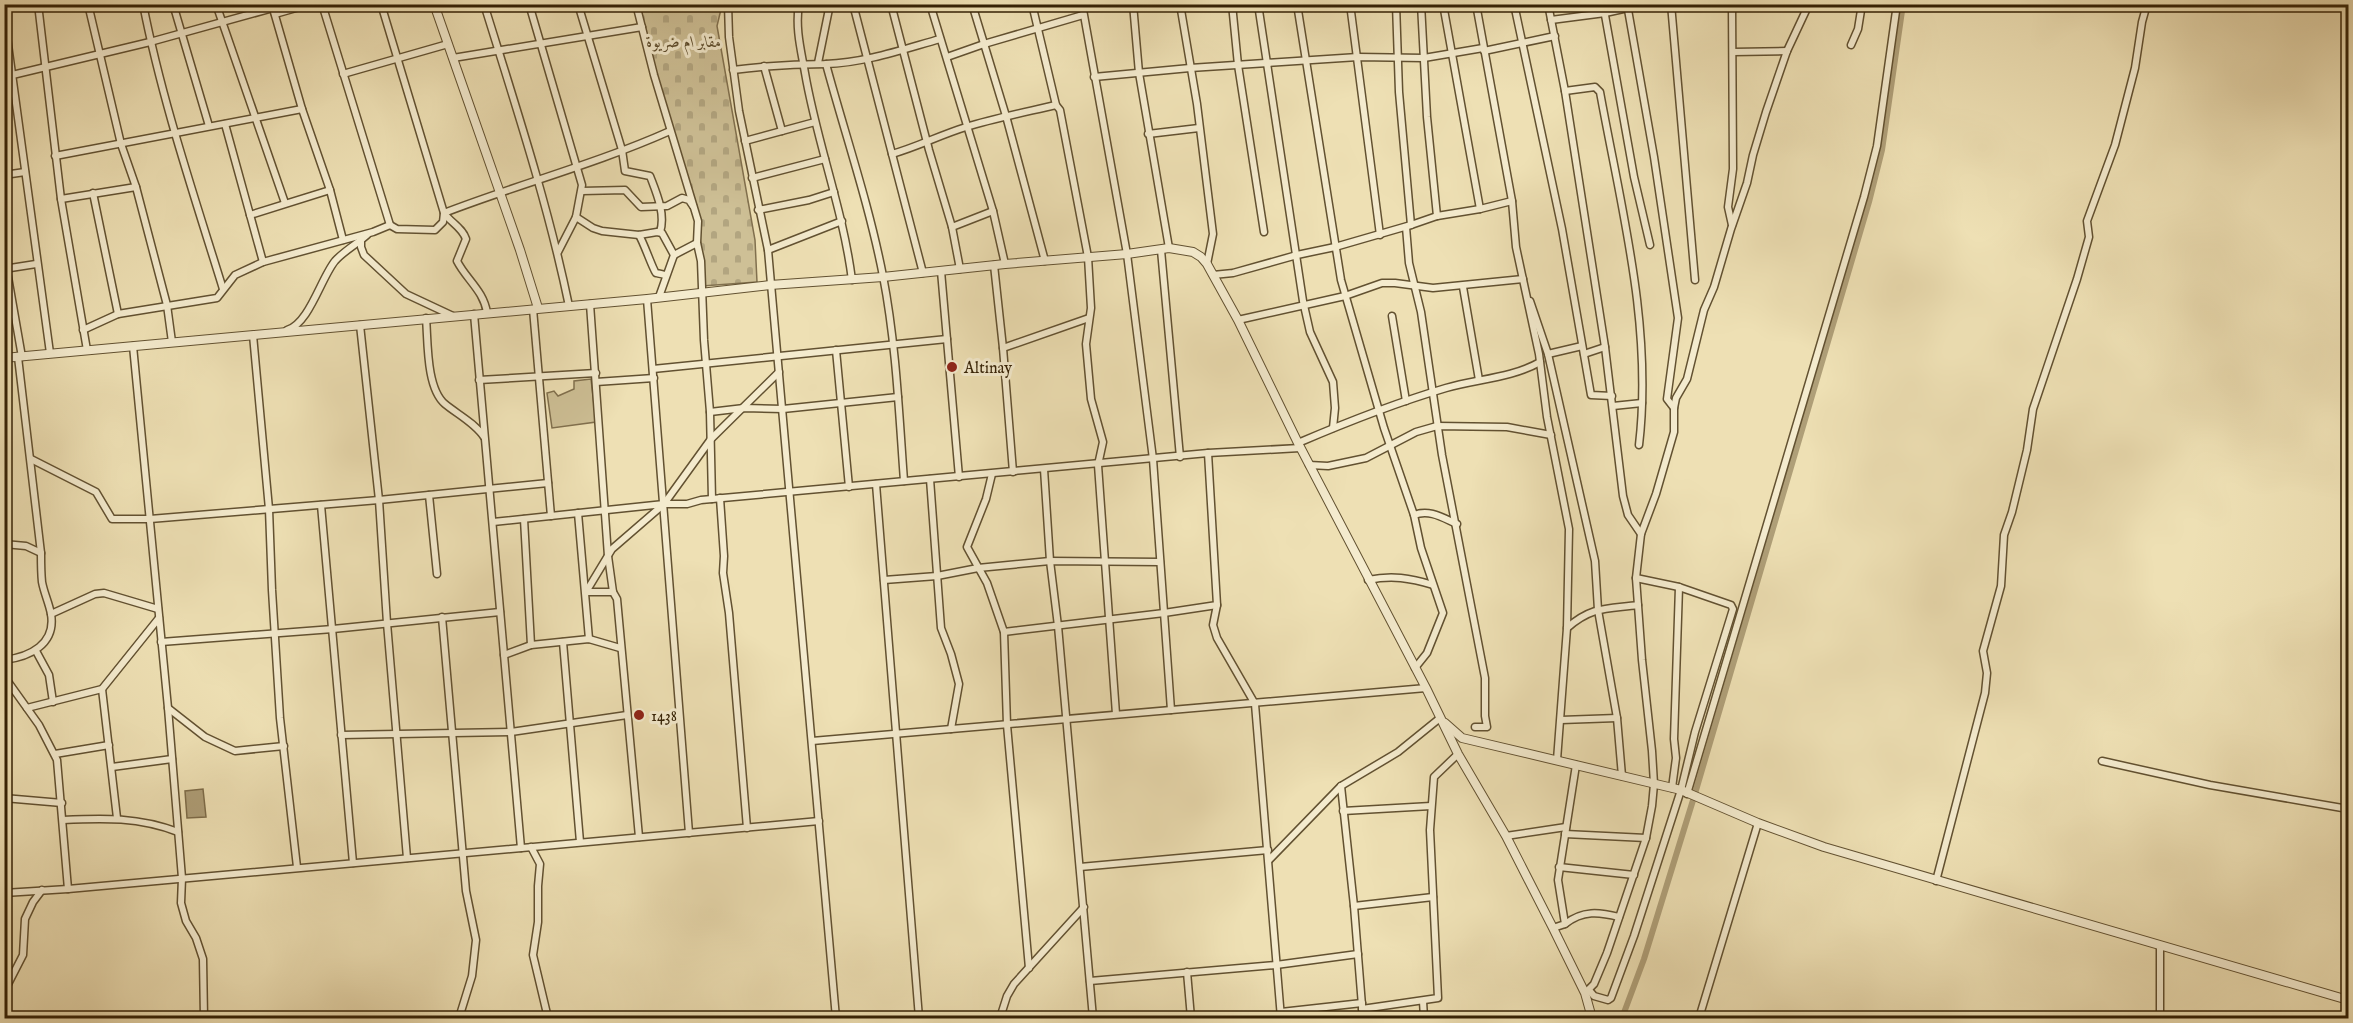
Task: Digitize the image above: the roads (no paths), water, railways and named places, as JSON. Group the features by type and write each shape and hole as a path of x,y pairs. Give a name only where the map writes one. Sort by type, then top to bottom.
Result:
{"street":[{"path":"38,4 61,199 87,350"},
{"path":"87,4 98,55 167,305 172,342"},
{"path":"143,4 150,42 175,133 223,288"},
{"path":"173,4 209,126"},
{"path":"216,4 285,203"},
{"path":"4,77 150,42 221,21 274,9 310,4"},
{"path":"322,4 390,225 397,229 432,231 440,227 444,213"},
{"path":"381,4 444,213 450,221 463,230 466,239 457,261 481,295 487,313"},
{"path":"434,4 499,191 535,308 538,376 551,516"},
{"path":"484,4 538,180 558,253 569,306"},
{"path":"529,4 578,167 582,191 576,217 558,253"},
{"path":"578,4 622,150 625,171 650,176 660,205 663,222 660,232"},
{"path":"636,4 670,131 699,225 697,243 701,261 701,293 710,412 712,499"},
{"path":"728,4 733,70 758,210 768,250 837,1018"},
{"path":"799,4 797,27 803,64 815,122 847,241 852,280"},
{"path":"818,63 830,4"},
{"path":"853,4 923,273"},
{"path":"891,4 952,227 960,269"},
{"path":"930,4 993,211 1005,264"},
{"path":"972,4 1006,116 1045,261"},
{"path":"1032,4 1056,105 1060,110 1088,257 1089,318 1086,344 1091,399 1103,442 1098,465 1116,714"},
{"path":"1082,4 1127,254 1153,459 1171,710"},
{"path":"1133,4 1139,73 1165,249 1180,456"},
{"path":"1180,4 1213,234 1207,264"},
{"path":"1232,4 1264,232"},
{"path":"1258,4 1298,255 1299,283 1310,332 1332,382 1335,408 1333,428"},
{"path":"1297,4 1335,247 1345,296 1389,446 1414,515 1443,613 1427,653 1414,668"},
{"path":"1350,4 1380,235"},
{"path":"1396,4 1409,226 1409,263 1415,287 1437,426 1485,678 1487,727 1475,727"},
{"path":"1421,4 1432,184 1437,216"},
{"path":"1443,4 1480,209"},
{"path":"1476,4 1512,201 1516,247 1540,362 1569,529 1567,628 1557,760"},
{"path":"1514,4 1562,229 1591,395 1612,396"},
{"path":"1548,4 1565,92 1605,347 1623,496 1628,515 1641,534"},
{"path":"1603,4 1634,177 1650,245"},
{"path":"1551,20 1605,13 1628,6 1646,4"},
{"path":"1671,4 1695,280"},
{"path":"1732,4 1732,169 1728,207 1732,225"},
{"path":"1587,991 1607,953 1646,838 1654,784 1636,578 1641,534 1656,494 1674,432 1676,398 1687,379 1704,310 1717,278 1747,183 1766,112 1787,51 1809,4"},
{"path":"1851,45 1858,29 1862,4"},
{"path":"1587,991 1598,998 1608,1000 1611,998 1684,792 1864,197 1876,146 1897,4"},
{"path":"1936,881 1985,693 1987,673 1983,651 2001,586 2004,535 2027,450 2033,409 2077,279 2089,237 2087,221 2115,145 2135,68 2146,4"},
{"path":"1628,6 1678,318 1667,399 1674,408"},
{"path":"274,9 302,109 330,190 344,240"},
{"path":"4,15 36,264 50,353"},
{"path":"947,57 1083,15"},
{"path":"453,58 642,27"},
{"path":"1094,77 1358,57 1424,58 1522,45 1555,36"},
{"path":"733,70 764,66 826,64 867,58 940,39"},
{"path":"344,74 448,44"},
{"path":"1733,52 1787,51"},
{"path":"826,64 871,221 884,277 893,344 904,481"},
{"path":"764,66 782,131"},
{"path":"1565,92 1595,87 1600,92 1629,243 1638,325 1642,403 1639,445"},
{"path":"892,154 917,147 927,140 967,126 1056,105"},
{"path":"55,156 302,109"},
{"path":"745,141 815,122"},
{"path":"225,124 263,262"},
{"path":"1148,134 1199,128"},
{"path":"444,213 499,191 578,167 670,131"},
{"path":"752,178 825,159"},
{"path":"4,175 25,172"},
{"path":"61,199 93,192 136,187"},
{"path":"250,215 330,190"},
{"path":"582,191 625,190 641,207 667,206 682,198 689,200 695,209"},
{"path":"93,192 118,314"},
{"path":"758,210 809,200 834,192"},
{"path":"1213,275 1233,273 1335,247 1437,216 1512,201"},
{"path":"952,227 993,211"},
{"path":"576,217 596,230 639,236 660,232"},
{"path":"768,250 842,222"},
{"path":"83,330 118,314 217,298 236,275 263,262 373,232 390,225"},
{"path":"278,332 297,326 335,262 373,232"},
{"path":"660,232 667,239 674,255"},
{"path":"639,236 646,247 652,269 656,273 666,275"},
{"path":"361,240 364,255 406,294 453,316"},
{"path":"659,297 674,255 697,243"},
{"path":"4,358 1165,249 1192,252 1201,256 1207,264 1238,320 1299,446 1426,688 1458,754 1506,836 1587,991 1592,1018"},
{"path":"4,254 20,357 42,579 52,626 48,639 36,651 15,659 4,660"},
{"path":"6,269 36,264"},
{"path":"994,266 1013,472"},
{"path":"941,271 959,477"},
{"path":"1238,320 1345,296 1382,283 1415,287 1463,287 1523,279"},
{"path":"1463,287 1479,380"},
{"path":"1526,293 1536,314 1548,354 1595,561 1598,610 1617,718 1622,776"},
{"path":"646,299 689,833"},
{"path":"590,304 608,556 613,592 617,600 639,837"},
{"path":"474,314 521,848"},
{"path":"1392,316 1406,401"},
{"path":"426,318 429,366 441,401 482,433 485,439"},
{"path":"1003,348 1089,318"},
{"path":"360,325 379,500 407,858"},
{"path":"253,335 269,509 275,634 284,746 297,867"},
{"path":"653,369 947,339"},
{"path":"133,346 168,708 182,878 181,903 202,959 204,1018"},
{"path":"1548,354 1582,346"},
{"path":"1584,354 1605,347"},
{"path":"836,350 849,487"},
{"path":"493,522 664,504 687,504 712,499 790,491 1299,446 1333,428 1378,409 1431,392 1523,371 1540,362"},
{"path":"586,592 612,549 664,504 711,439 779,372"},
{"path":"479,380 596,373"},
{"path":"596,382 654,378"},
{"path":"710,412 744,408 783,409 898,397"},
{"path":"1613,406 1642,403"},
{"path":"1309,465 1328,466 1366,458 1416,432 1437,426 1507,427 1551,435"},
{"path":"1208,453 1216,605 1213,625 1217,638 1255,704 1281,1015 1438,999 1430,830 1431,806 1434,777 1458,754"},
{"path":"31,459 96,492 112,519 150,519 321,505 548,483"},
{"path":"1044,469 1050,561 1067,718 1093,1018"},
{"path":"992,474 986,499 967,547 995,603 1004,632 1007,725 1029,968"},
{"path":"930,479 941,628 959,684 951,729"},
{"path":"876,484 919,1018"},
{"path":"429,495 437,574"},
{"path":"720,498 723,573 729,613 747,828"},
{"path":"321,505 353,863"},
{"path":"1414,515 1422,512 1433,513 1457,524"},
{"path":"578,513 589,639"},
{"path":"524,519 531,645"},
{"path":"4,544 26,546 41,553"},
{"path":"884,580 937,576 978,568 1050,561 1160,562"},
{"path":"1368,580 1402,577 1433,585"},
{"path":"1636,578 1678,587 1731,605 1732,609 1695,732 1684,792"},
{"path":"1672,788 1676,758 1674,739 1678,587"},
{"path":"586,592 613,592"},
{"path":"51,614 95,594 104,593 158,609"},
{"path":"1004,632 1216,605"},
{"path":"1567,628 1586,613 1638,605"},
{"path":"161,642 333,629 500,612"},
{"path":"442,617 462,854 466,891 476,940 472,976 459,1018"},
{"path":"27,708 102,689 159,618"},
{"path":"504,655 531,645 589,639 621,648"},
{"path":"563,642 580,842"},
{"path":"36,651 49,675 53,702"},
{"path":"4,676 55,754 60,769 68,889"},
{"path":"812,741 1426,688"},
{"path":"102,689 117,818"},
{"path":"168,708 205,737 236,751 284,746"},
{"path":"341,735 511,732 627,715"},
{"path":"1440,718 1462,738 1672,788 1824,847 2349,1000"},
{"path":"1269,860 1341,786 1398,752 1440,718"},
{"path":"1561,720 1617,718"},
{"path":"55,754 110,745"},
{"path":"112,767 172,759"},
{"path":"2102,761 2210,785 2349,809"},
{"path":"1565,924 1559,892 1559,867 1576,765"},
{"path":"1341,786 1363,1018"},
{"path":"4,798 62,803"},
{"path":"1343,811 1431,806"},
{"path":"63,820 117,818 159,825 178,832"},
{"path":"4,893 819,821"},
{"path":"1699,1018 1758,823"},
{"path":"1506,836 1566,830 1646,838"},
{"path":"531,847 540,864 538,922 533,955 545,997 548,1018"},
{"path":"1080,867 1268,850"},
{"path":"1559,867 1634,875"},
{"path":"4,992 23,955 25,919 42,890"},
{"path":"1354,906 1433,897"},
{"path":"1000,1018 1007,996 1084,907"},
{"path":"1553,928 1565,924 1574,917 1591,913 1619,917"},
{"path":"2160,946 2160,1018"},
{"path":"1090,981 1276,965 1358,954"},
{"path":"1187,972 1191,1018"},
{"path":"1423,1001 1424,1018"}],"waterway":[{"path":"1622,1018 1644,959 1694,797 1869,202 1882,150 1903,4"}],"place":[{"name":"Altinay","path":"952,367"},
{"name":"1438","path":"639,715"}],"park label":[{"name":"مقابر ام ضريوة","path":"684,41"}]}
